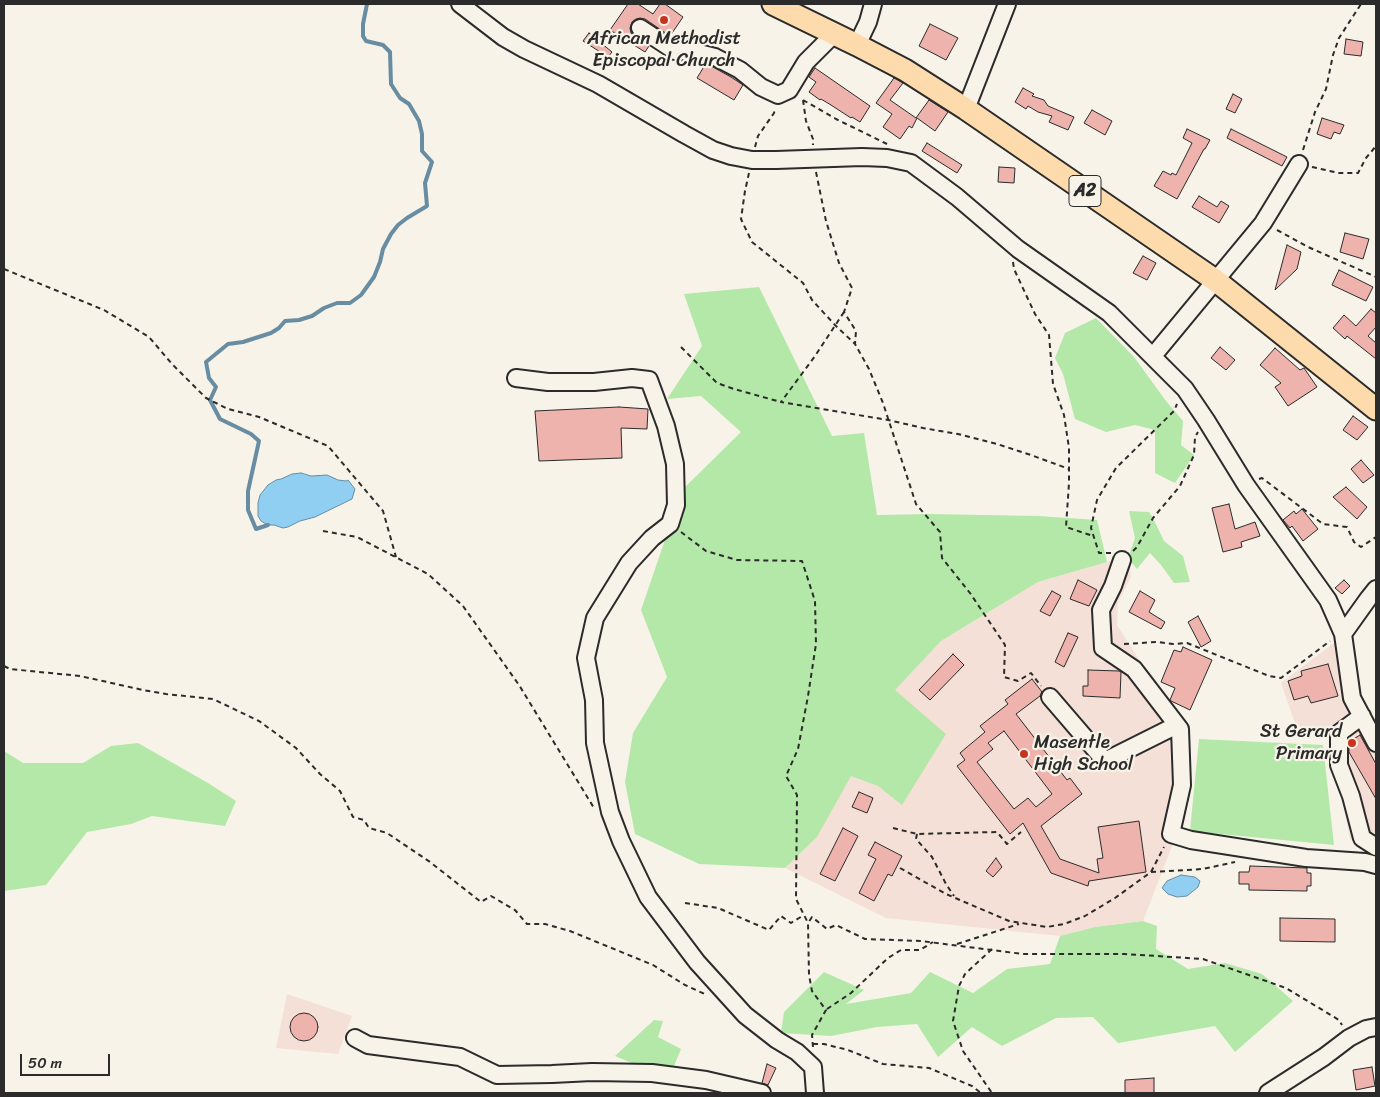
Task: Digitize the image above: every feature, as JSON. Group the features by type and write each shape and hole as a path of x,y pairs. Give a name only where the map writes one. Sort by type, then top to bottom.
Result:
{"main road":[{"name":"A2","path":"773,4 905,70 966,109 1215,280 1376,409"}],"street":[{"path":"460,4 503,37 598,84 713,150 752,160 862,157 887,158 911,163 957,197 1010,242 1109,313 1186,389 1246,485 1328,600 1343,633 1352,698 1376,743"},
{"path":"857,45 868,22 873,4"},
{"path":"966,109 1007,4"},
{"path":"640,28 675,51 695,52 715,57 740,70 761,87 778,95 789,90 806,62 834,34"},
{"path":"1153,356 1264,222 1299,164"},
{"path":"516,378 548,382 594,382 632,378 649,380 666,426 675,464 676,505 670,524 652,538 629,563 595,618 586,658 594,700 596,743 610,812 621,841 648,897 697,962 745,1015 777,1040 797,1052 813,1067 815,1093"},
{"path":"1122,560 1113,586 1101,610 1102,648 1134,669 1180,729 1182,785 1171,834 1191,840 1298,857 1365,862 1376,865"},
{"path":"1343,633 1376,589"},
{"path":"1050,697 1105,761 1177,725"},
{"path":"1362,716 1338,733 1339,765 1351,796 1362,838 1376,846"},
{"path":"1268,1093 1324,1057 1349,1038 1366,1029 1376,1027"},
{"path":"355,1038 368,1045 460,1057 497,1075 592,1072 652,1073 706,1080 762,1093"}],"path":[{"path":"1361,4 1339,38 1333,55 1326,90 1315,112 1299,164 1338,173 1358,173 1366,158 1376,146"},
{"path":"789,90 836,119 892,146"},
{"path":"741,219 752,242 803,283 812,300 855,344 869,369 883,403 916,504 940,532 942,558 970,593 1005,645 1004,677 1018,681 1031,673 1050,697"},
{"path":"781,402 844,312 852,288 839,263 826,221"},
{"path":"1264,222 1308,247 1376,277"},
{"path":"1010,242 1014,269 1035,314 1049,334 1053,384 1064,415 1069,448 1066,527 1093,536"},
{"path":"4,269 104,310 149,337 172,364 206,398 228,409 259,417 328,446 383,511 396,557"},
{"path":"844,312 856,330 855,344"},
{"path":"681,347 717,383 734,389 781,402 958,434 998,444 1069,469"},
{"path":"1186,389 1174,411 1116,468 1097,500 1091,528 1099,553 1114,553 1122,560 1137,547 1153,518 1180,486 1194,455 1195,437 1206,420"},
{"path":"1246,485 1262,478 1323,524 1347,527 1354,542 1361,547 1376,537"},
{"path":"670,524 706,552 737,560 802,561 815,601 816,644 798,748 786,776 797,795 796,899 808,923 809,975 812,991 826,1010"},
{"path":"323,531 357,537 428,574 464,606 519,685 595,810"},
{"path":"1102,648 1157,642 1187,643 1269,676 1281,678 1343,633"},
{"path":"4,666 10,669 80,676 151,691 213,699 259,721 296,748 320,774 340,791 353,816 364,820 369,828 387,833 430,862 482,902 491,896 515,910 527,924 544,924 570,931 653,966 684,985 706,994 714,1000"},
{"path":"893,828 917,834 997,832 1007,844 1021,832"},
{"path":"917,834 916,840 932,857 946,884 956,898"},
{"path":"900,868 956,898 1009,921 1047,927 1064,924 1086,916 1151,872 1171,834"},
{"path":"1151,872 1203,870 1238,861"},
{"path":"686,903 718,908 769,930 781,916 791,923 804,915"},
{"path":"808,923 812,917 827,928 836,925 865,939 934,942 1023,954 1125,954 1203,959 1286,988 1340,1020 1349,1038"},
{"path":"956,945 1022,923"},
{"path":"813,1050 812,1035 826,1010 851,993 888,958 901,950 920,950 934,942"},
{"path":"992,950 965,974 959,986 954,1021 963,1051 992,1093"},
{"path":"813,1044 824,1044 848,1050 883,1064 928,1068 972,1086 981,1093"}],"shaded area":[{"name":"Masentle High School","path":"1128,558 1131,577 1118,602 1117,625 1140,661 1154,678 1188,732 1179,828 1143,921 1095,927 1060,936 886,918 785,868 817,837 894,690 941,641 1038,582 1107,562"},
{"name":"St Gerard Primary","path":"1339,639 1376,750 1376,857 1350,839 1331,736 1297,729 1281,683"},
{"path":"287,994 352,1016 338,1054 276,1048"}],"green space":[{"path":"759,287 832,436 864,433 877,515 1039,516 1097,520 1107,562 1038,582 941,641 895,690 946,734 902,805 878,786 851,776 817,837 785,868 699,864 635,834 625,782 633,733 667,677 641,610 682,490 741,432 701,396 667,399 702,346 684,294"},
{"path":"1096,318 1134,357 1183,421 1181,445 1194,455 1175,483 1155,473 1155,430 1135,425 1106,432 1075,419 1063,374 1055,358 1065,333"},
{"path":"1129,511 1149,512 1164,541 1183,556 1190,582 1174,583 1150,553 1137,569 1128,558 1135,538"},
{"path":"1199,739 1323,745 1334,845 1190,831"},
{"path":"138,743 236,801 225,826 152,816 131,824 87,832 46,885 4,891 4,751 23,763 83,763 111,746"},
{"path":"1143,921 1157,926 1156,949 1188,969 1225,963 1262,974 1293,1001 1235,1052 1215,1026 1118,1043 1093,1017 1056,1018 1002,1046 972,1027 938,1057 917,1024 877,1027 831,1036 781,1033 784,1012 824,972 864,990 846,1004 911,993 930,972 973,993 1007,969 1050,964 1060,936 1095,927"},
{"path":"654,1020 663,1021 658,1037 681,1049 672,1071 634,1064 615,1056"}],"water":[{"path":"301,473 311,476 327,475 338,480 348,480 355,489 352,499 315,517 288,527 268,525 261,521 258,516 258,503 260,495 268,485 292,474"},
{"path":"1181,875 1195,877 1200,881 1198,887 1187,896 1177,897 1168,894 1162,888 1167,881"}],"building":[{"path":"628,4 638,4 653,14 660,4 665,4 683,17 670,36 645,19 640,18 632,22 631,33 649,46 645,52 610,30"},
{"path":"930,24 958,38 946,60 919,46"},
{"path":"589,33 612,52 608,57 583,41"},
{"path":"1346,39 1363,42 1361,56 1344,54"},
{"path":"705,65 711,66 743,85 734,100 697,78"},
{"path":"815,68 870,106 860,122 809,92 816,82 809,77"},
{"path":"894,78 903,83 890,100 916,118 929,100 948,112 935,131 917,118 912,128 909,126 900,139 883,127 892,114 876,103"},
{"path":"1023,88 1034,94 1032,96 1044,100 1048,106 1074,117 1068,130 1049,122 1052,116 1038,112 1028,106 1026,109 1015,102"},
{"path":"1233,94 1242,99 1235,113 1226,109"},
{"path":"1092,110 1112,121 1105,135 1084,123"},
{"path":"1322,118 1344,125 1340,134 1334,132 1331,139 1317,134"},
{"path":"1187,129 1210,140 1177,199 1154,186 1163,171 1176,175 1192,143 1183,138"},
{"path":"1231,129 1287,157 1282,166 1227,138"},
{"path":"927,143 962,165 957,173 922,151"},
{"path":"999,167 1015,168 1014,183 998,182"},
{"path":"1199,196 1217,207 1221,201 1229,206 1219,223 1192,207"},
{"path":"1345,233 1369,239 1363,259 1340,252"},
{"path":"1287,245 1301,252 1297,269 1275,290"},
{"path":"1143,256 1156,263 1147,280 1133,273"},
{"path":"1339,270 1373,287 1366,301 1332,285"},
{"path":"1371,309 1376,313 1376,327 1368,336 1376,343 1376,359 1347,336 1345,339 1333,328 1344,315 1356,326"},
{"path":"1220,347 1235,360 1226,370 1211,358"},
{"path":"1275,348 1300,370 1304,368 1317,387 1288,406 1275,387 1281,383 1260,365"},
{"path":"619,407 648,409 647,429 621,428 622,458 539,461 535,411"},
{"path":"1353,416 1368,427 1357,440 1343,430"},
{"path":"1361,460 1374,475 1363,483 1351,469"},
{"path":"1346,487 1367,507 1357,519 1333,497"},
{"path":"1229,504 1235,529 1255,522 1260,536 1241,542 1242,547 1223,552 1212,508"},
{"path":"1302,509 1318,529 1303,541 1292,526 1290,528 1283,520 1294,511 1296,514"},
{"path":"1078,580 1097,590 1089,606 1070,599"},
{"path":"1344,580 1350,586 1342,594 1335,588"},
{"path":"1052,591 1061,596 1050,616 1040,611"},
{"path":"1140,591 1155,600 1149,612 1165,622 1161,629 1129,612"},
{"path":"1198,616 1211,641 1201,647 1188,622"},
{"path":"1068,633 1078,637 1064,667 1055,662"},
{"path":"1183,647 1212,660 1190,710 1171,701 1175,688 1161,682 1174,650 1181,652"},
{"path":"953,654 964,665 930,700 919,690"},
{"path":"1328,664 1338,696 1311,703 1308,696 1294,700 1288,681 1302,676 1301,671"},
{"path":"1088,670 1121,672 1120,698 1083,696 1083,686 1088,686"},
{"path":"1032,679 1042,692 1040,696 1016,714 1067,780 1070,778 1082,794 1041,826 1060,859 1099,873 1097,859 1103,858 1098,827 1139,821 1146,872 1089,881 1088,886 1051,873 1023,823 1010,834 957,766 965,760 960,753 985,732 980,726 1008,704 1005,700","holes":["1004,731 1052,794 1036,807 1028,798 1014,809 977,762 993,749 988,743"]},
{"path":"1360,735 1376,764 1376,799 1349,752 1349,742"},
{"path":"859,792 873,798 867,813 852,807"},
{"path":"843,828 858,836 835,881 820,874"},
{"path":"875,842 902,856 892,876 888,874 874,901 859,893 876,859 868,855"},
{"path":"996,858 1002,867 993,877 986,871"},
{"path":"1250,866 1307,868 1307,873 1311,873 1311,886 1307,886 1307,891 1249,890 1249,884 1239,884 1239,872 1249,872"},
{"path":"1280,918 1335,919 1335,942 1280,941"},
{"path":"304,1013 314,1017 318,1027 314,1037 304,1041 294,1037 290,1027 294,1017"},
{"path":"767,1064 776,1068 768,1085 762,1083"},
{"path":"1372,1067 1375,1086 1356,1090 1353,1070"},
{"path":"1154,1078 1154,1093 1125,1093 1125,1080"}],"waterway":[{"path":"268,525 256,529 248,510 248,491 259,441 251,434 220,419 210,400 216,387 209,378 206,362 228,344 243,342 271,333 285,321 299,320 312,316 324,308 337,303 350,303 361,295 374,277 383,249 398,225 427,206 425,183 432,162 422,151 422,134 419,121 409,104 400,98 391,84 390,52 383,45 366,41 363,36 367,4"}],"place":[{"name":"African Methodist Episcopal Church","path":"664,20"},
{"name":"St Gerard Primary","path":"1352,743"},
{"name":"Masentle High School","path":"1024,754"}]}
